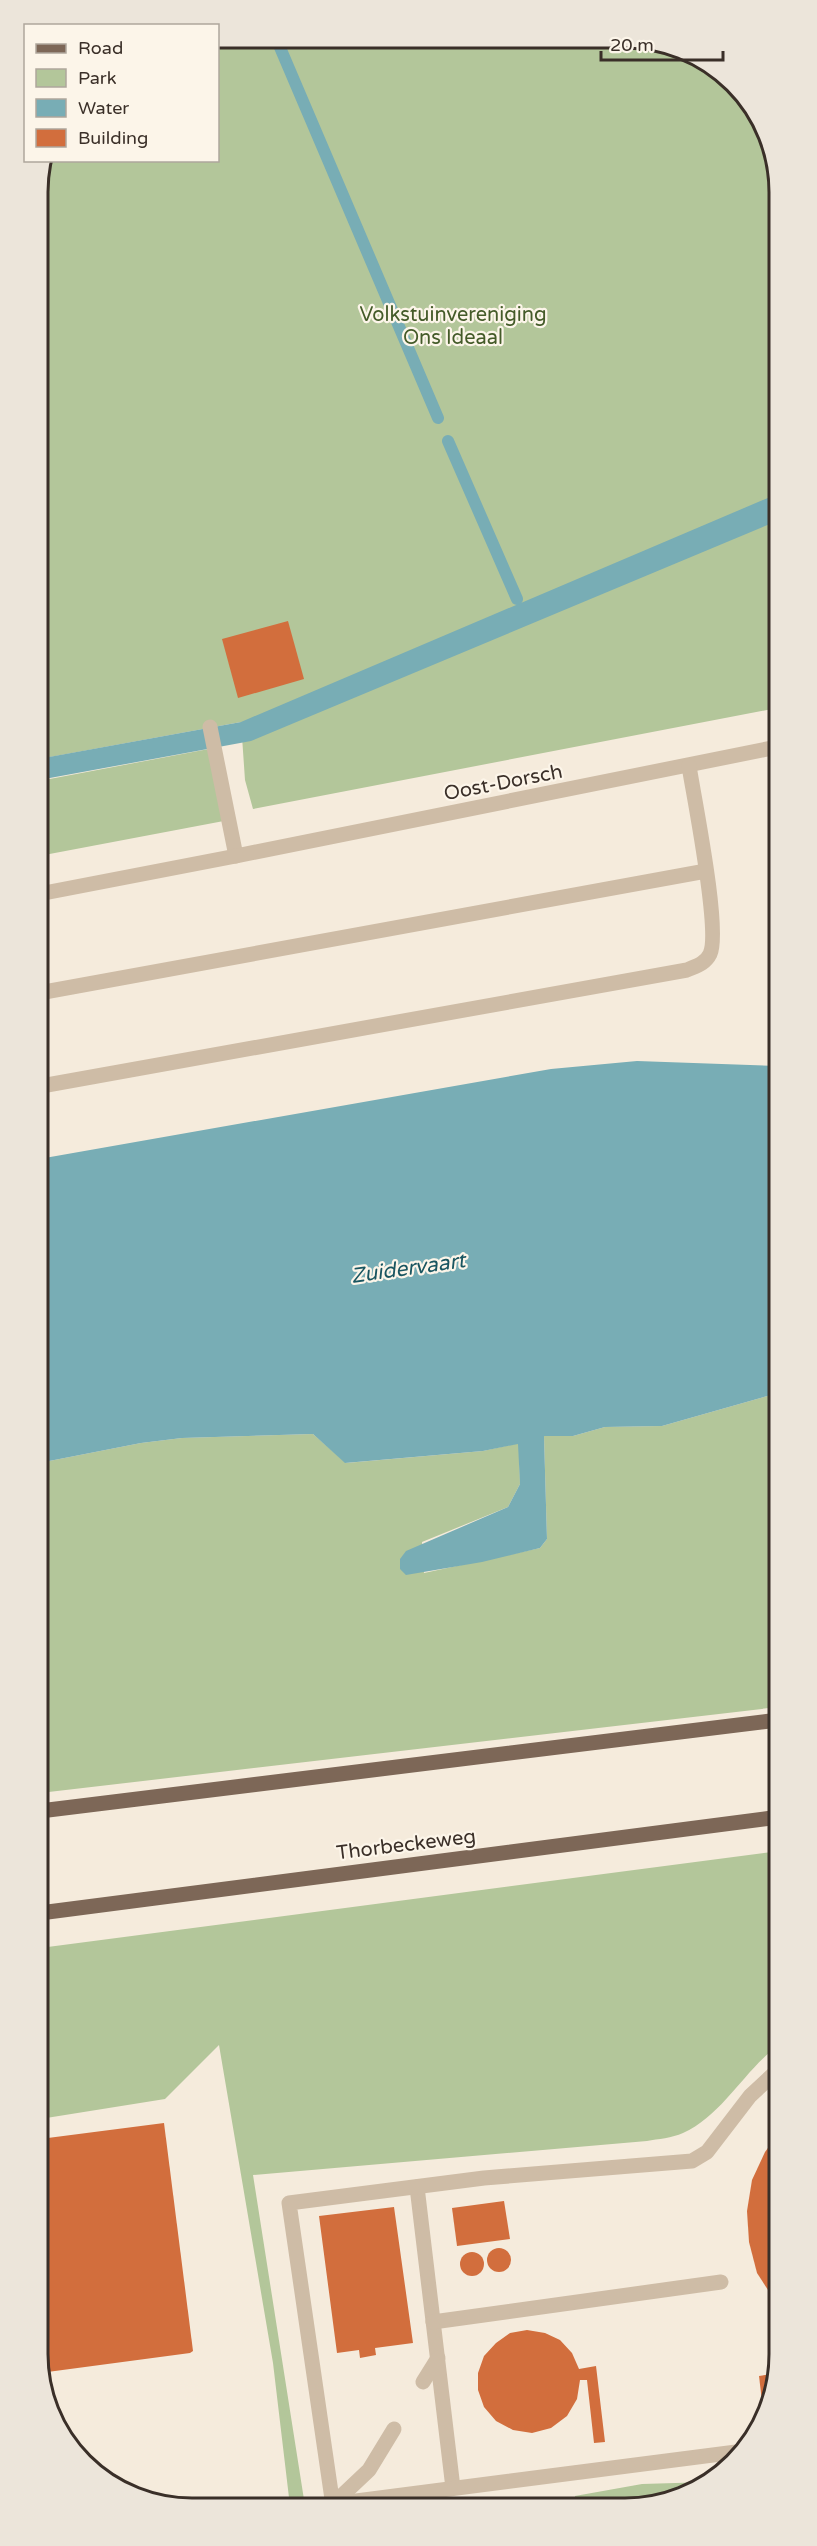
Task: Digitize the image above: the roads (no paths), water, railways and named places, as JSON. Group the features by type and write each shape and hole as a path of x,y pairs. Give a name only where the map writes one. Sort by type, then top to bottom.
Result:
{"main road":[{"path":"48,1810 769,1721"},
{"name":"Thorbeckeweg","path":"48,1912 769,1818"}],"street":[{"path":"210,727 236,856"},
{"name":"Oost-Dorsch","path":"48,892 769,749"},
{"path":"48,1085 687,970 700,965 710,955 713,939 706,871 688,766"},
{"path":"48,991 706,871"},
{"path":"332,2498 290,2203 417,2187 692,2161 707,2152 750,2096 769,2078"},
{"path":"417,2187 453,2488"},
{"path":"433,2322 721,2282"},
{"path":"423,2382 438,2358"},
{"path":"340,2498 369,2470 394,2429"},
{"path":"382,2498 729,2453"}],"water":[{"path":"769,497 769,524 251,741 48,778 48,757 241,722"},
{"name":"Zuidervaart","path":"637,1061 769,1066 769,1396 662,1426 605,1427 573,1436 544,1436 547,1539 540,1548 482,1562 406,1575 400,1569 400,1559 406,1551 508,1507 520,1484 518,1444 483,1451 345,1463 313,1434 182,1438 141,1443 48,1461 48,1157 551,1069"}],"waterway":[{"path":"280,48 438,418"},
{"path":"448,441 517,599"}],"park label":[{"name":"Volkstuinvereniging Ons Ideaal","path":"453,326"}]}
